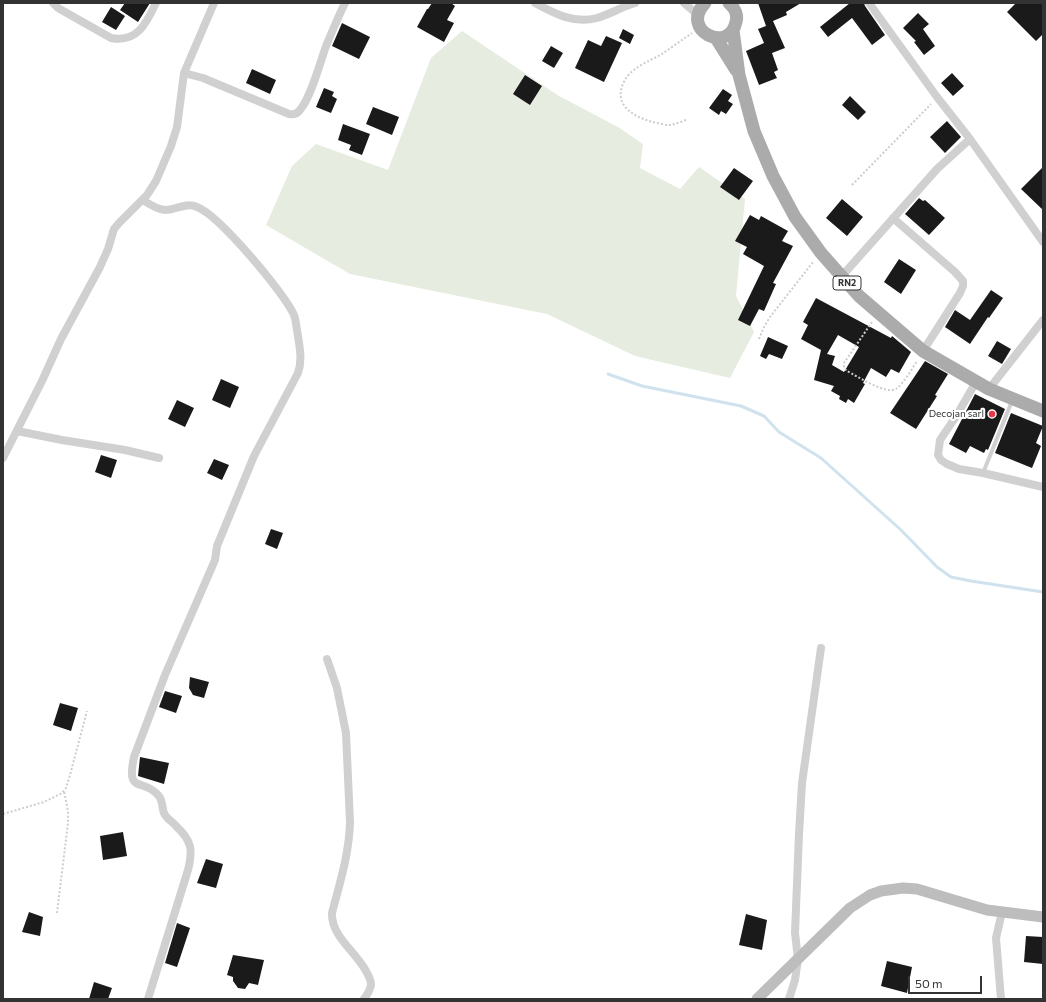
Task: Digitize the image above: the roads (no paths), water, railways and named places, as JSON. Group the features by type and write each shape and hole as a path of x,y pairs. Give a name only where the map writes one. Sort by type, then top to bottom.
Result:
{"main road":[{"name":"RN2","path":"731,4 736,12 737,18 733,30 738,75 754,131 772,176 795,217 821,254 859,296 923,351 976,382 1012,400 1042,410"},
{"name":"RN2","path":"702,10 704,33 716,38 738,75"},
{"path":"716,38 728,35 733,30"},
{"path":"757,999 850,908 870,895 886,890 903,888 917,890 981,908 1002,912 1043,916"}],"street":[{"path":"53,3 58,8 111,38 117,39 128,38 136,34 141,29 156,3"},
{"path":"3,458 42,381 61,339 100,267 108,250 114,229 152,190 171,146 180,113 184,73 214,3"},
{"path":"184,73 203,78 293,115 301,109 308,96 326,46 344,3"},
{"path":"535,3 556,14 568,18 586,20 635,3"},
{"path":"684,3 702,10"},
{"path":"869,3 937,97 970,139 1043,242"},
{"path":"841,277 937,169 970,139"},
{"path":"142,200 159,209 166,210 185,205 199,207 214,219 252,258 287,302 296,322 300,357 300,367 298,372 261,443 232,507 217,546 215,560 165,675 134,757 132,770 133,780 136,783 150,789 159,796 165,815 183,833 191,845 192,850 188,870 148,999"},
{"path":"893,218 920,243 956,272 963,281 963,286 960,293 923,351"},
{"path":"990,389 1043,320"},
{"path":"976,382 940,440 938,455 941,460 959,469 1043,487"},
{"path":"17,431 62,440 117,448 159,458"},
{"path":"789,999 795,980 798,959 795,933 802,790 821,648"},
{"path":"327,659 336,688 346,733 350,822 345,865 332,913 332,919 334,928 362,963 370,978 370,988 364,999"},
{"path":"1001,999 996,938 1002,912"}],"lane":[{"path":"983,473 1012,400"}],"waterway":[{"path":"608,374 642,386 741,406 764,416 779,432 821,458 901,530 937,567 951,577 1043,592"}],"place":[{"name":"Decojan sarl","path":"992,414"}]}
